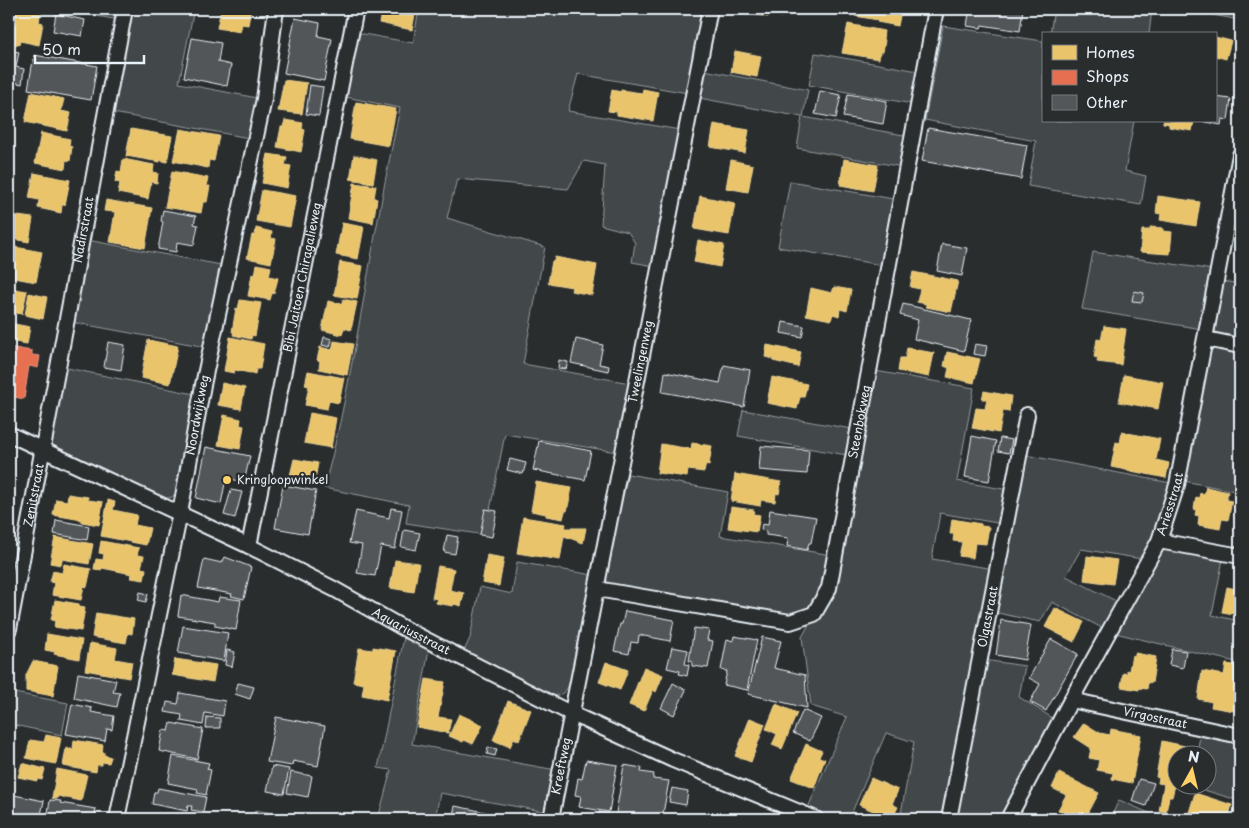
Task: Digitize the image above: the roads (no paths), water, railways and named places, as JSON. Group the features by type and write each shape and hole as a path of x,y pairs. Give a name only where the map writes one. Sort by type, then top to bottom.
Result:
{"street":[{"name":"Nadirstraat","path":"42,450 125,9"},
{"name":"Noordwijkweg","path":"117,819 180,513 203,385 264,99 276,9"},
{"name":"Bibi Jaitoen Chiragalieweg","path":"249,546 356,9"},
{"name":"Tweelingenweg","path":"572,714 710,9"},
{"name":"Steenbokweg","path":"597,589 790,622 814,614 829,588 936,9"},
{"name":"Ariesstraat","path":"1008,819 1159,541 1177,485 1240,155"},
{"path":"1206,339 1240,346"},
{"name":"Olgastraat","path":"949,819 1027,415"},
{"name":"Aquariusstraat","path":"9,434 249,546 334,589 405,629 572,714 783,812 816,819"},
{"name":"Zenitstraat","path":"9,629 42,450"},
{"path":"1159,541 1240,556"},
{"name":"Virgostraat","path":"1071,700 1240,736"},
{"name":"Kreeftweg","path":"551,819 572,714"}],"place":[{"name":"Kringloopwinkel","path":"227,480"}]}
